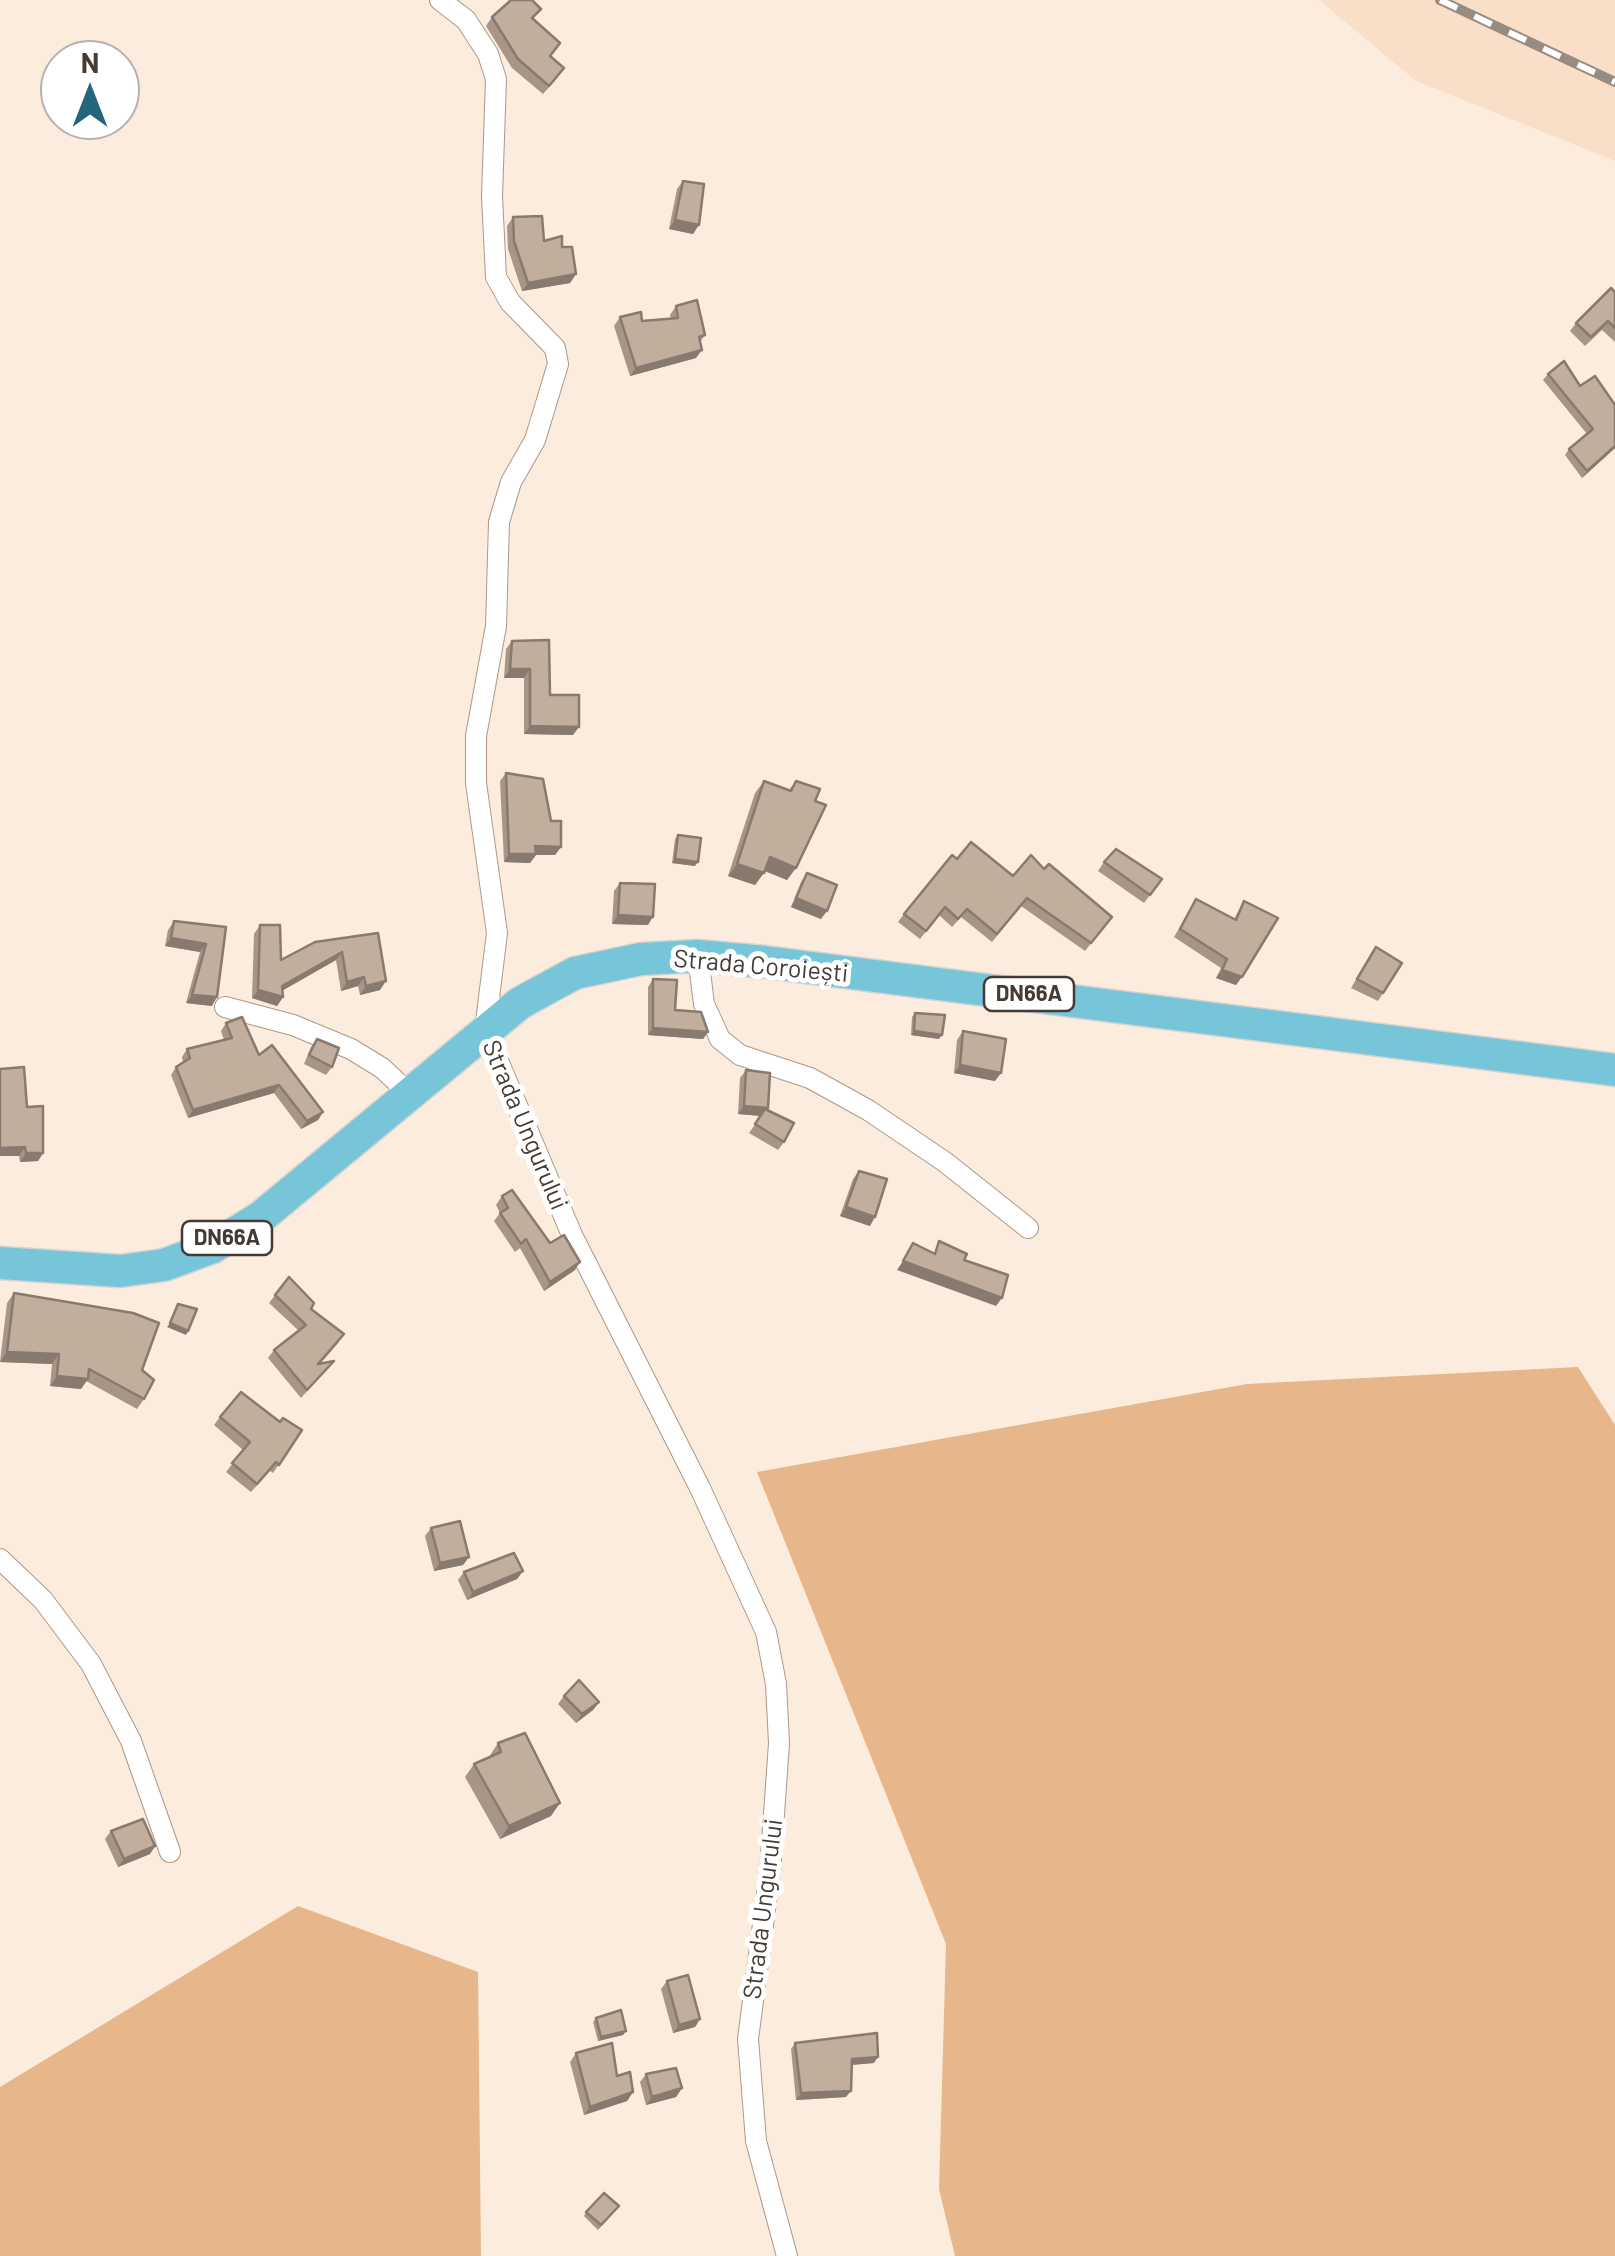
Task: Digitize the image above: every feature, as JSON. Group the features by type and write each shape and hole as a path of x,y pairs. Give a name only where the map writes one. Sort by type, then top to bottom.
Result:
{"main road":[{"name":"Strada Coroiești","path":"0,1263 120,1271 180,1260 213,1247 261,1216 520,1002 574,973 641,959 698,956 1363,1035 1615,1070"}],"street":[{"name":"Strada Ungurului","path":"440,0 466,20 488,54 496,79 492,196 496,277 510,302 555,348 558,364 535,440 512,482 498,522 496,626 476,736 476,783 497,933 475,1038 700,1488 766,1632 776,1684 779,1743 770,1871 748,2039 756,2142 787,2256"},
{"path":"698,956 704,1004 720,1039 740,1056 810,1078 868,1110 945,1162 1028,1228"},
{"path":"225,1008 292,1025 351,1049 382,1068 411,1095"},
{"path":"0,1559 43,1600 91,1664 131,1741 170,1852"}],"shaded area":[{"path":"1319,0 1615,0 1615,161 1416,81"},
{"path":"1578,1367 1615,1425 1615,2256 955,2256 939,2189 946,1944 757,1472 1247,1384"},
{"path":"298,1906 478,1972 481,2256 0,2256 0,2087"}],"building":[{"path":"511,0 532,0 541,9 532,18 560,43 550,56 564,68 549,86 518,59 492,17"},
{"path":"683,181 704,184 699,225 675,220"},
{"path":"542,216 544,241 562,236 562,247 572,247 576,274 528,283 514,241 513,217"},
{"path":"1611,288 1615,292 1615,328 1608,321 1591,337 1576,323"},
{"path":"697,300 705,335 699,337 702,350 636,368 620,317 641,312 642,321 678,318 676,306"},
{"path":"1564,361 1580,386 1595,376 1615,405 1615,446 1587,471 1569,449 1593,429 1548,374"},
{"path":"549,640 550,695 579,695 579,727 530,726 530,669 510,669 512,641"},
{"path":"506,773 543,779 551,821 561,821 561,847 535,846 536,854 509,854"},
{"path":"764,781 791,791 796,781 820,789 815,801 826,805 796,868 770,857 764,873 737,864"},
{"path":"678,835 701,838 698,862 675,859"},
{"path":"971,842 1013,876 1031,855 1044,869 1049,864 1112,917 1091,943 1027,898 997,934 967,909 958,919 945,907 926,931 904,914 952,855 957,859"},
{"path":"1116,849 1162,879 1150,895 1104,862"},
{"path":"807,873 837,885 827,911 796,898"},
{"path":"620,883 655,884 653,917 618,915"},
{"path":"1196,899 1236,920 1244,901 1278,918 1242,977 1222,970 1227,959 1180,929"},
{"path":"174,921 226,927 217,997 192,995 206,944 171,938"},
{"path":"260,925 280,925 281,960 315,942 378,933 386,981 366,986 364,977 347,982 342,952 282,986 283,997 258,990"},
{"path":"1376,947 1402,963 1383,993 1357,979"},
{"path":"653,979 677,980 675,1010 701,1012 708,1032 653,1028"},
{"path":"915,1013 945,1015 942,1035 914,1031"},
{"path":"242,1017 259,1055 272,1045 323,1112 307,1121 279,1085 193,1110 176,1067 190,1058 187,1049 232,1038 226,1023"},
{"path":"963,1031 1006,1039 1001,1073 960,1065"},
{"path":"317,1039 339,1048 332,1067 309,1055"},
{"path":"24,1067 27,1107 43,1106 43,1153 26,1153 25,1147 0,1148 0,1069"},
{"path":"746,1070 770,1073 768,1108 744,1106"},
{"path":"765,1109 794,1123 784,1142 755,1124"},
{"path":"859,1171 887,1179 875,1217 846,1207"},
{"path":"512,1190 550,1243 564,1235 580,1262 550,1282 526,1239 521,1244 500,1213 508,1208 502,1196"},
{"path":"939,1241 967,1254 964,1260 1008,1275 1002,1298 903,1261 913,1243 935,1254"},
{"path":"289,1277 314,1303 311,1309 344,1334 318,1364 334,1361 307,1390 274,1350 306,1325 275,1295"},
{"path":"14,1293 133,1313 159,1323 142,1370 154,1380 144,1399 89,1369 88,1379 57,1376 59,1354 7,1352"},
{"path":"178,1304 197,1309 188,1331 170,1323"},
{"path":"241,1392 280,1422 283,1418 302,1430 279,1465 276,1462 257,1484 232,1463 250,1442 220,1417"},
{"path":"460,1521 469,1557 440,1563 431,1528"},
{"path":"514,1553 523,1571 473,1592 464,1572"},
{"path":"579,1680 599,1702 582,1714 564,1696"},
{"path":"525,1733 560,1803 509,1826 474,1764 501,1752 498,1743"},
{"path":"143,1819 155,1846 124,1859 111,1831"},
{"path":"688,1975 700,2019 679,2025 667,1981"},
{"path":"621,2010 626,2031 601,2037 596,2018"},
{"path":"877,2033 878,2057 852,2059 851,2091 801,2093 795,2043"},
{"path":"612,2043 617,2076 630,2072 633,2092 590,2107 576,2053"},
{"path":"676,2068 682,2088 652,2097 646,2074"},
{"path":"604,2193 619,2206 601,2225 586,2212"}],"railway":[{"path":"1440,0 1615,82"}]}
